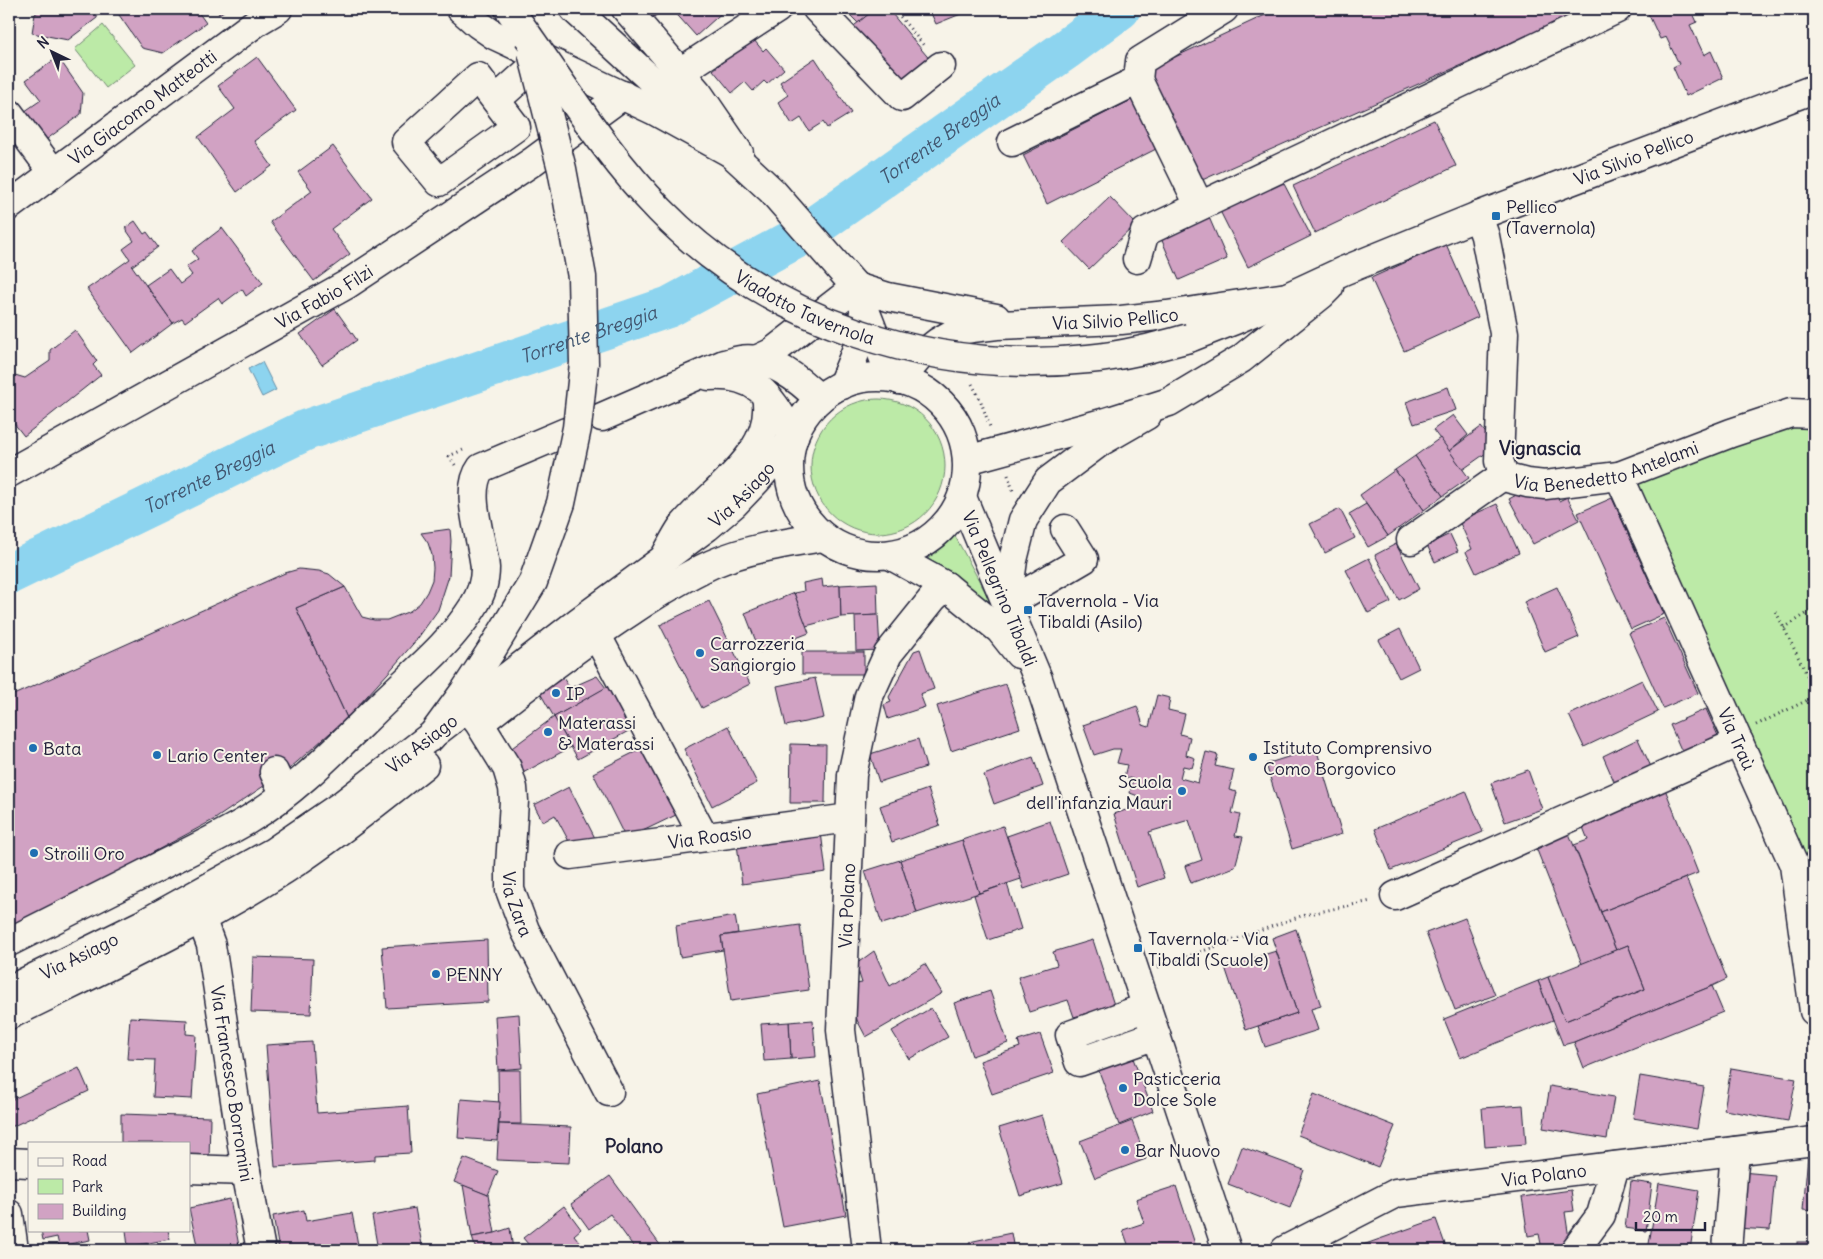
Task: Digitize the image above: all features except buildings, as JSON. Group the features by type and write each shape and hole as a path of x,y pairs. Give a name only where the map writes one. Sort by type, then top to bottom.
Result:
{"main road":[{"name":"Via Giacomo Matteotti","path":"9,206 258,21 278,9"},
{"path":"461,9 494,35 535,47 623,95 680,123 731,153"},
{"name":"Viadotto Tavernola","path":"509,9 605,144 634,182 660,210 711,256 737,274 795,308 826,322 886,343 912,349 978,359 1017,362 1064,361 1090,359 1141,350 1189,338 1287,297"},
{"path":"574,9 751,170 772,192 855,288 884,359 900,380"},
{"path":"626,9 698,93 751,170"},
{"path":"680,72 777,9"},
{"path":"817,9 902,98 941,66"},
{"path":"1199,205 1138,80 1140,61 1224,9"},
{"path":"1137,259 1145,232 1617,9"},
{"path":"496,100 535,47"},
{"path":"430,737 464,692 533,582 561,503 578,428 584,363 582,276 562,169 535,47"},
{"path":"439,182 516,127 478,77 406,142 439,182 462,208"},
{"path":"1012,142 1138,80"},
{"name":"Via Silvio Pellico","path":"900,380 930,348 946,336 957,332 997,325 1121,320 1167,316 1287,297 1478,216 1814,89"},
{"name":"Via Fabio Filzi","path":"9,473 346,285 532,162 623,95"},
{"path":"9,113 53,172"},
{"name":"Via Benedetto Antelami","path":"1478,216 1486,236 1504,333 1499,449 1499,461 1504,475 1516,481 1545,485 1619,476 1730,433 1791,414 1814,414"},
{"name":"Via Silvio Pellico","path":"967,460 1106,422 1169,402 1241,359 1322,296 1343,272"},
{"path":"855,288 888,298 1026,324"},
{"path":"756,360 771,353 855,288"},
{"path":"842,385 855,356 862,331 855,288"},
{"path":"602,417 724,364 741,360 756,360 776,367 808,388 819,399"},
{"path":"697,376 727,375 744,379 758,386 782,416 794,436"},
{"path":"874,377 900,380 919,387 940,402 956,422 964,441 967,460 966,479 962,496 952,517 934,536 912,549 890,555 867,556 842,549 822,537 809,524 799,509 790,485 788,460 794,436 808,411 819,399 842,385 857,379 874,377"},
{"path":"663,560 682,528 740,467 756,446 764,429 768,406 766,396"},
{"path":"1007,604 1013,560 1023,520 1048,481 1100,442 1169,402"},
{"path":"9,942 77,896 233,816 249,819 279,782 321,748 363,709 444,645 466,618 482,591 484,567 474,504 476,476 481,468 566,432"},
{"name":"Via Asiago","path":"9,1015 202,918 292,864 360,816 578,622 707,527 734,504 794,436"},
{"path":"1411,540 1504,475"},
{"name":"Via Traù","path":"1619,476 1737,738 1804,862 1814,1011"},
{"name":"Via Pellegrino Tibaldi","path":"962,496 1038,679 1227,1250"},
{"path":"1007,604 1084,559 1065,530"},
{"name":"Via Asiago","path":"9,990 141,925 288,841 343,804 430,737 473,715 672,585 711,565 763,548 822,537"},
{"name":"Via Pellegrino Tibaldi","path":"890,555 946,586 1000,630 1038,679"},
{"name":"Via Polano","path":"867,1250 841,1030 852,775 869,696 888,654 933,598 946,586"},
{"path":"596,634 704,837"},
{"name":"Via Zara","path":"473,715 507,768 513,788 510,890 525,930 609,1092"},
{"path":"1394,896 1737,738"},
{"name":"Via Roasio","path":"570,855 850,818"},
{"path":"202,918 200,906 202,896 211,886"},
{"name":"Via Francesco Borromini","path":"202,918 211,945 246,1171 261,1250"},
{"path":"1147,1007 1070,1035 1079,1062 1156,1035"},
{"name":"Via Polano","path":"1285,1250 1396,1193 1814,1141"},
{"path":"1727,1250 1735,1151"},
{"path":"9,1162 28,1163"},
{"path":"1575,1250 1601,1215 1614,1166"},
{"path":"190,1169 246,1171"},
{"path":"9,1214 14,1250"}],"path":[{"path":"894,9 941,66"},
{"path":"1784,628 1814,609"},
{"path":"1776,612 1814,689"},
{"path":"1737,738 1814,697"},
{"path":"1136,975 1304,915 1394,896"}],"green space":[{"path":"103,25 135,65 106,88 75,49"},
{"path":"878,399 904,404 926,418 940,440 945,466 940,492 926,514 904,528 878,533 852,528 830,514 816,492 811,466 816,440 830,418 852,404"},
{"path":"1814,414 1814,858 1794,865 1619,476"},
{"path":"955,536 995,610 924,562"}],"water":[{"path":"262,362 276,390 262,397 248,369"}],"waterway":[{"name":"Torrente Breggia","path":"9,574 306,430 669,307 804,234 1120,9"}],"place":[{"name":"Pellico (Tavernola)","path":"1496,216"},
{"name":"Tavernola - Via Tibaldi (Asilo)","path":"1028,610"},
{"name":"Carrozzeria Sangiorgio","path":"700,653"},
{"name":"IP","path":"556,693"},
{"name":"Materassi & Materassi","path":"548,732"},
{"name":"Bata","path":"33,748"},
{"name":"Lario Center","path":"157,755"},
{"name":"Istituto Comprensivo Como Borgovico","path":"1253,757"},
{"name":"Scuola dell'infanzia Mauri","path":"1182,791"},
{"name":"Stroili Oro","path":"34,853"},
{"name":"Tavernola - Via Tibaldi (Scuole)","path":"1138,948"},
{"name":"PENNY","path":"436,974"},
{"name":"Pasticceria Dolce Sole","path":"1123,1088"},
{"name":"Bar Nuovo","path":"1125,1150"}],"district":[{"name":"Vignascia","path":"1540,448"},
{"name":"Polano","path":"634,1146"}]}
